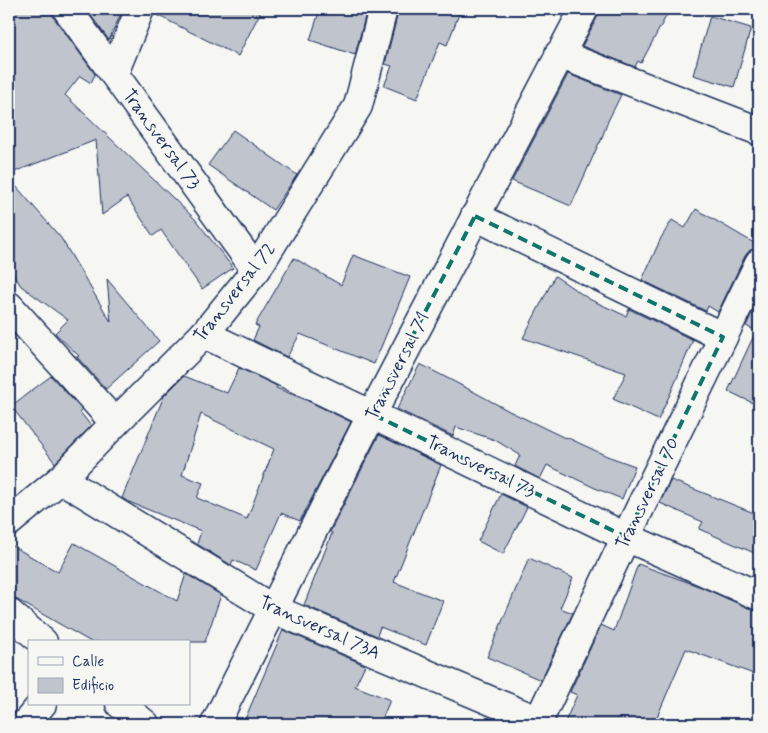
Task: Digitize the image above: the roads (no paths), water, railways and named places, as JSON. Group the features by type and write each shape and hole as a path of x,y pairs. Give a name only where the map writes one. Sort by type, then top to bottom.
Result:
{"street":[{"name":"Transversal 73","path":"67,9 256,270"},
{"path":"114,73 140,9"},
{"name":"Transversal 72","path":"9,522 61,479 204,334 256,270 358,106 383,9"},
{"name":"Transversal 71","path":"215,724 372,414 584,9"},
{"path":"559,54 759,131"},
{"path":"475,216 723,337"},
{"name":"Transversal 70","path":"538,723 759,263"},
{"path":"9,306 115,423"},
{"name":"Transversal 73","path":"204,334 626,537 759,596"},
{"name":"Transversal 73A","path":"61,479 273,609 538,723"},
{"path":"9,613 41,640"},
{"path":"25,724 40,706"},
{"path":"122,706 145,724"}]}
